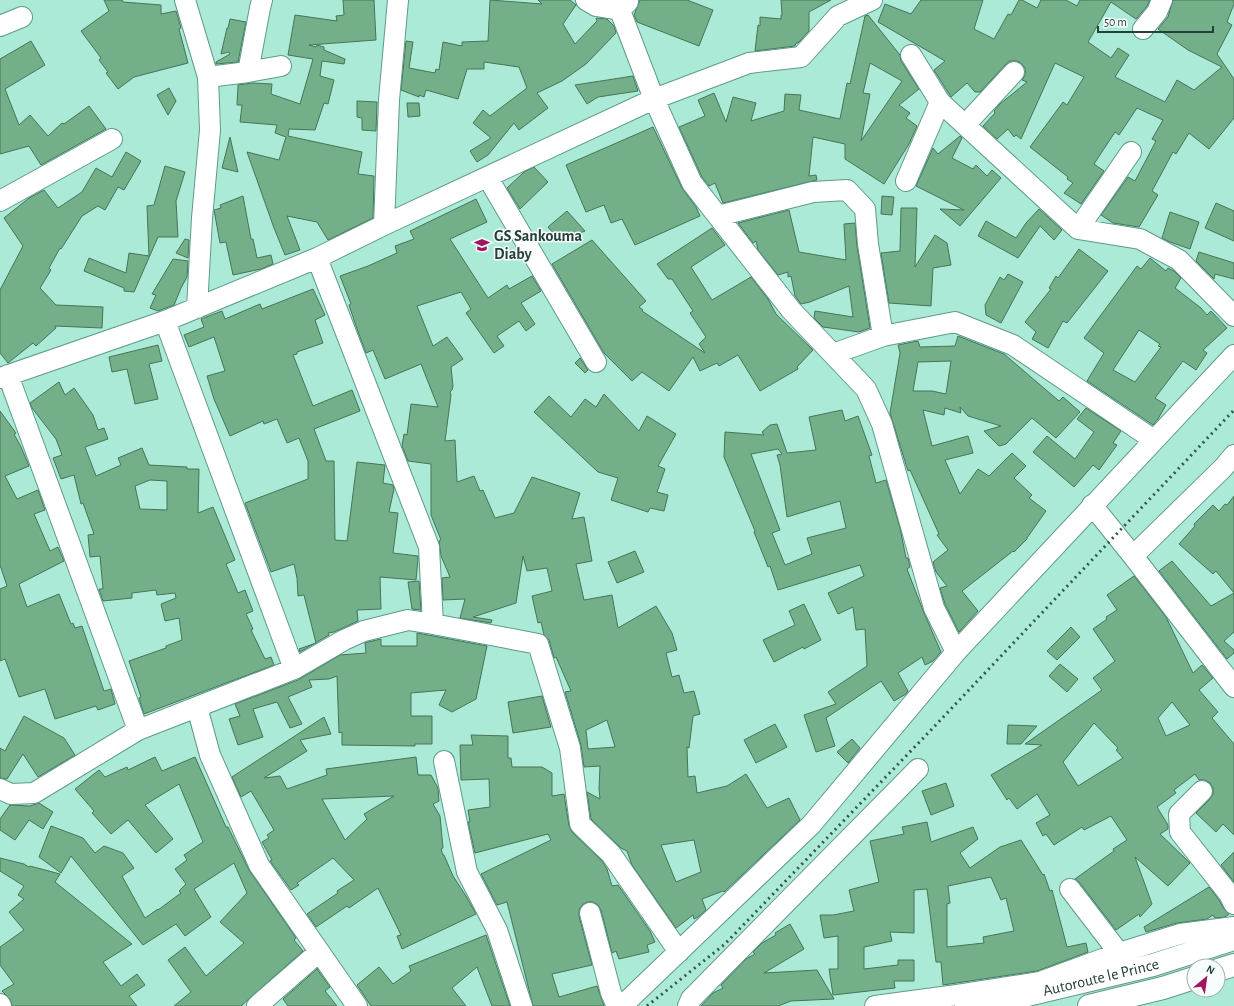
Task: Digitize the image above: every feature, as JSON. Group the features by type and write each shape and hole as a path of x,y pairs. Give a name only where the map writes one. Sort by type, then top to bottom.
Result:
{"main road":[{"name":"Autoroute le Prince","path":"966,1006 1015,998 1153,965 1234,940"},
{"name":"Autoroute le Prince","path":"1089,1006 1163,988 1186,981"}],"street":[{"path":"185,0 208,77 210,130 202,218 197,308"},
{"path":"248,72 262,0"},
{"path":"384,225 389,100 398,0"},
{"path":"586,0 596,6 622,3 654,99 692,183 791,310 866,388 882,424 934,608 956,652"},
{"path":"138,730 4,377 165,321 317,258 384,225 488,178 654,99 748,63 801,58 838,16 872,0"},
{"path":"1143,29 1157,12 1162,0"},
{"path":"0,26 22,17"},
{"path":"911,55 940,102 1078,229 1140,239 1179,260 1234,316"},
{"path":"208,77 281,66"},
{"path":"965,125 1014,72"},
{"path":"906,181 940,102"},
{"path":"0,201 112,139"},
{"path":"1078,229 1132,152"},
{"path":"488,178 596,362"},
{"path":"718,216 813,192 848,190 865,209 868,244 883,336"},
{"path":"317,258 429,547 433,624"},
{"path":"165,321 294,670"},
{"path":"833,354 883,336 955,322 1013,345 1154,440"},
{"path":"622,1006 811,824 956,652 1234,355"},
{"path":"1133,556 1230,467"},
{"path":"1092,506 1133,556 1234,687"},
{"path":"0,789 11,794 34,793 138,730 294,670 344,640 364,631 408,620 538,644 570,748 580,824 612,854 679,952"},
{"path":"198,707 210,755 259,865 357,1006"},
{"path":"444,761 468,872 497,930 522,1006"},
{"path":"688,1006 691,998 918,769"},
{"path":"1202,791 1179,814 1180,832 1229,894 1234,904"},
{"path":"1070,889 1108,937 1118,953"},
{"path":"590,913 611,993 617,1006"},
{"path":"875,1006 1040,982 1118,953 1180,934 1234,927"},
{"path":"257,1006 319,952"}],"building":[{"path":"104,0 122,0 123,2 161,5 161,14 176,11 188,63 134,77 118,89 106,73 108,72 99,60 101,58 81,31 109,11"},
{"path":"343,0 374,0 376,40 309,45 324,47 324,50 345,59 344,64 322,61 320,76 334,80 328,104 324,103 315,130 289,129 288,136 362,152 358,174 374,176 373,218 328,240 317,222 287,216 300,250 285,255 247,152 279,160 286,137 275,133 277,125 240,122 242,105 237,105 238,85 253,83 272,84 271,94 300,104 313,59 288,55 295,15 337,21 336,16 344,15"},
{"path":"490,0 542,4 538,0 570,0 576,5 563,24 575,44 597,21 596,18 607,19 614,26 616,33 586,64 562,81 537,93 548,108 519,130 514,123 488,155 477,162 470,151 491,138 473,123 483,110 490,116 527,88 519,67 484,62 484,69 467,69 458,99 426,90 424,97 419,95 419,97 401,90 406,41 413,42 409,68 435,73 436,69 439,70 443,42 462,46 462,42 488,41"},
{"path":"640,0 687,0 713,10 699,46 637,22 634,15"},
{"path":"781,0 831,0 809,12 809,31 798,43 796,43 795,46 755,51 758,25 760,26 760,17 781,19"},
{"path":"921,0 983,0 974,29 994,39 1008,14 1011,15 1019,0 1022,0 1037,8 1041,0 1066,0 1077,6 1080,0 1150,0 1136,19 1111,2 1088,42 1111,58 1118,48 1129,55 1115,77 1165,102 1177,80 1194,90 1222,67 1188,50 1158,29 1168,17 1173,0 1234,0 1234,4 1227,22 1232,25 1217,54 1234,79 1234,118 1209,149 1189,133 1176,154 1173,152 1152,191 1158,195 1139,227 1113,223 1101,215 1128,177 1135,181 1156,141 1152,139 1163,120 1137,108 1119,135 1115,132 1094,164 1104,171 1081,204 1064,193 1073,183 1067,179 1068,177 1030,147 1063,102 1067,105 1084,77 1055,63 1021,139 1016,135 1014,137 1008,129 997,139 983,126 995,113 994,111 1000,104 1027,82 1022,80 1025,75 1025,68 1017,61 1010,61 980,92 975,92 967,83 951,97 934,70 945,61 878,22 885,4 911,14"},
{"path":"868,15 900,55 901,61 919,89 899,105 910,113 906,118 917,126 909,144 884,184 845,159 845,144 813,137 809,176 816,175 817,180 723,203 715,183 709,186 702,177 679,127 705,116 698,100 714,93 726,122 733,97 756,103 751,121 784,111 785,94 801,95 799,110 840,119 847,83 850,84 865,16","holes":["870,63 902,81 861,141 870,94 863,93"]},
{"path":"230,19 246,22 238,62 216,64 216,62 230,54 229,52 221,54"},
{"path":"31,41 45,65 5,89 19,125 30,115 48,136 62,123 64,124 89,106 106,129 41,165 29,146 0,154 0,59"},
{"path":"633,76 638,91 598,97 587,104 575,85"},
{"path":"169,88 176,101 168,115 157,95"},
{"path":"357,101 377,102 376,131 362,130 362,118 357,117"},
{"path":"407,103 419,103 420,116 408,117"},
{"path":"653,127 682,188 696,207 700,216 635,245 622,219 611,223 604,205 586,212 566,165"},
{"path":"960,136 962,138 952,158 973,169 976,165 987,176 992,170 1001,178 960,226 940,209 964,210 916,186 933,148 938,154"},
{"path":"230,137 238,172 222,168"},
{"path":"126,152 141,161 124,190 118,187 105,210 98,206 82,216 61,249 60,248 49,268 51,270 40,288 56,305 103,307 102,328 55,326 56,328 36,346 33,343 8,363 0,353 0,290 23,246 4,218 29,198 44,190 58,208 82,192 96,168 112,177"},
{"path":"165,166 185,172 176,201 178,237 158,237 134,292 124,291 124,288 84,271 89,258 126,273 129,253 149,256 147,206 154,205"},
{"path":"534,167 548,182 520,209 507,188 524,172"},
{"path":"243,196 251,239 253,239 257,258 271,255 273,264 261,269 233,275 226,242 220,243 214,210 221,208 220,205"},
{"path":"882,196 894,197 892,215 881,214"},
{"path":"476,199 487,222 450,239 488,298 507,285 509,289 532,276 541,291 521,303 535,324 526,331 519,321 497,336 504,346 494,353 466,313 471,309 461,292 417,306 433,346 447,337 463,359 451,367 453,386 450,392 451,395 445,441 455,440 457,482 474,476 480,491 483,490 495,518 514,513 532,477 580,493 572,519 584,517 592,561 576,564 584,600 612,595 618,628 656,606 672,633 677,650 666,653 672,677 679,675 684,693 694,691 700,714 693,716 689,748 687,747 688,777 695,776 697,793 727,786 746,774 767,808 789,798 800,820 724,892 723,891 702,899 706,910 698,917 694,919 693,915 676,928 632,865 627,851 621,848 591,819 587,792 600,799 600,766 584,767 581,745 565,692 571,691 556,657 554,658 549,640 544,635 541,622 538,623 532,596 552,591 547,568 527,571 523,556 516,603 473,617 492,620 491,623 460,618 465,599 443,600 442,578 450,577 441,556 439,541 441,540 431,515 431,464 408,461 402,446 404,434 407,435 411,404 438,407 421,364 385,379 373,350 366,353 349,305 351,304 340,276 368,266 397,253 395,246 414,239 410,231","holes":["607,720 615,747 588,749 586,730","694,840 701,872 676,882 661,845"]},
{"path":"1216,203 1234,211 1234,241 1205,228"},
{"path":"901,208 917,208 915,267 935,235 947,243 951,265 933,268 931,306 889,303 881,253 900,251"},
{"path":"1039,209 1062,230 1054,240 1040,226 1018,258 978,236 986,221 1016,238 1026,223"},
{"path":"789,210 799,252 846,260 844,224 855,223 857,246 870,328 859,332 823,327 814,318 815,311 853,317 849,286 810,302 801,304 795,296 791,276 788,277 788,272 778,275 758,250 756,241 753,243 738,223"},
{"path":"567,211 585,231 560,241 548,227"},
{"path":"1170,212 1199,222 1190,249 1162,238"},
{"path":"712,228 725,245 691,267 712,300 751,277 768,299 776,314 813,350 797,367 798,369 760,391 738,355 719,366 717,363 700,371 693,357 669,391 642,372 632,381 604,353 552,264 592,240 646,301 639,307 643,310 642,311 705,353 699,344 706,337 690,313 693,311 672,279 668,279 657,264"},
{"path":"185,239 189,240 188,258 176,253"},
{"path":"1079,249 1108,271 1067,323 1063,321 1048,348 1032,339 1036,332 1025,322 1051,289 1049,288 1056,276 1058,278"},
{"path":"1199,252 1234,263 1234,279 1215,274 1214,279 1196,261"},
{"path":"1150,258 1166,271 1168,268 1174,271 1181,278 1175,288 1201,308 1207,315 1211,311 1227,328 1203,350 1207,353 1196,370 1183,361 1155,398 1166,405 1153,425 1087,381 1104,353 1084,338 1137,266 1141,269","holes":["1139,330 1160,344 1158,346 1161,347 1135,382 1113,370"]},
{"path":"173,259 188,261 187,277 174,305 158,311 150,308 156,295 152,294"},
{"path":"1008,274 1023,282 1001,323 986,315 985,305 1000,277 1004,280"},
{"path":"313,289 325,315 315,320 323,343 297,352 297,354 293,355 313,406 352,390 360,411 314,429 326,461 334,461 335,540 347,541 357,462 385,465 383,483 393,485 394,489 389,512 398,513 393,553 418,556 416,580 380,577 381,609 357,610 358,621 334,632 328,633 329,635 316,643 304,595 298,596 297,578 294,564 271,572 245,503 308,479 308,461 299,438 287,443 277,419 264,424 263,421 230,436 214,399 207,376 225,371 214,337 189,347 184,335 204,327 201,319 222,311 225,319 260,304 262,309"},
{"path":"958,336 1004,354 1059,401 1063,397 1080,412 1056,438 1032,418 1006,444 999,446 984,431 1001,426 968,416 960,407 961,413 945,408 944,415 923,410 932,446 968,436 973,453 945,460 960,494 978,469 989,476 1012,453 1026,466 1014,478 1032,495 1029,498 1046,511 1027,539 1014,552 1013,551 962,591 978,611 959,632 945,604 940,588 947,586 936,572 933,562 948,550 937,535 939,534 910,470 908,471 890,413 900,353 898,345 918,341 920,347 955,346","holes":["951,361 946,394 932,391 913,391 918,362"]},
{"path":"158,345 162,361 149,364 158,399 135,404 127,369 112,372 109,357"},
{"path":"580,358 588,370 585,373 575,363"},
{"path":"59,382 65,395 74,388 93,415 98,430 104,428 108,439 85,447 96,476 121,465 118,458 142,448 149,465 199,469 198,513 213,507 235,560 226,564 238,593 245,590 253,611 246,614 253,629 251,630 265,659 271,657 274,665 144,714 139,698 141,697 129,661 166,648 166,646 182,640 179,618 165,621 161,604 176,598 175,593 157,595 156,590 132,593 132,598 103,601 99,589 103,589 100,556 90,557 88,535 94,534 83,503 81,504 74,475 61,479 53,458 62,455 56,439 32,408 30,403","holes":["150,480 167,481 167,510 140,509 135,486"]},
{"path":"604,394 639,431 647,416 676,434 658,466 665,469 657,492 668,495 664,511 650,508 648,512 611,500 618,478 598,472 534,412 549,396 571,417 585,399 596,407"},
{"path":"1086,408 1121,431 1113,443 1117,445 1099,470 1093,465 1074,487 1033,452 1047,436 1075,459 1094,432 1077,419"},
{"path":"842,410 845,421 858,416 872,455 869,456 876,483 886,480 900,528 906,558 908,558 910,567 907,569 941,652 933,661 925,665 922,657 898,673 908,691 906,694 894,701 881,681 826,718 835,746 816,752 804,715 836,704 828,692 867,666 865,629 856,630 853,607 838,614 828,593 864,576 860,565 778,590 770,566 768,567 754,532 755,531 724,457 725,432 764,435 762,432 770,425 777,424 787,453 816,450 809,417","holes":["778,449 782,454 777,455 780,465 787,517 840,501 846,528 807,538 812,554 785,565 772,533 780,530 751,454"]},
{"path":"0,411 16,433 14,434 29,466 5,476 17,499 38,490 45,510 34,514 50,551 58,547 64,561 19,584 27,607 59,594 71,624 73,623 75,628 82,626 104,691 111,689 115,704 98,710 96,706 55,719 45,689 19,697 5,659 0,661 0,589 7,586 0,565"},
{"path":"1234,496 1234,593 1216,571 1213,574 1179,544 1195,526 1194,524 1213,505 1219,511 1225,504 1227,505"},
{"path":"635,551 644,572 617,583 608,562"},
{"path":"1172,561 1211,606 1234,593 1234,632 1224,641 1234,650 1234,653 1227,659 1159,571"},
{"path":"1134,576 1166,617 1193,673 1202,665 1213,678 1199,690 1218,712 1212,718 1234,744 1234,835 1223,824 1216,832 1196,813 1213,794 1213,788 1210,783 1205,780 1199,780 1195,774 1174,790 1176,793 1157,807 1168,825 1168,829 1160,834 1190,863 1168,886 1135,857 1152,904 1140,917 1139,914 1116,930 1079,882 1075,879 1114,851 1113,849 1127,840 1111,816 1084,830 1082,827 1054,845 1046,834 1043,836 1036,823 1050,815 1037,794 1017,809 1009,798 1007,800 991,775 1042,745 1025,744 1102,690 1093,678 1115,661 1093,629 1107,619 1106,617 1117,610 1107,595","holes":["1172,702 1190,725 1166,736 1158,718","1094,723 1118,748 1116,750 1123,758 1078,786 1063,762"]},
{"path":"419,581 421,610 412,609 408,582"},
{"path":"804,604 821,640 804,649 803,647 774,662 763,640 795,625 789,611"},
{"path":"1071,627 1080,637 1057,660 1047,651"},
{"path":"417,633 487,646 476,699 452,712 439,705 446,690 411,693 411,716 432,716 432,744 415,744 415,746 342,745 342,732 339,733 337,676 329,679 309,680 312,687 288,697 302,724 290,728 277,702 253,709 263,737 238,745 229,719 240,716 235,704 298,680 340,655 366,653 365,643 368,642 381,639 381,646 417,646"},
{"path":"314,644 300,652 299,649"},
{"path":"1060,664 1078,679 1067,692 1049,676"},
{"path":"542,696 551,727 513,733 508,702"},
{"path":"24,716 64,738 75,755 38,777 23,754 7,779 0,778 0,748 5,751"},
{"path":"324,717 331,734 300,740 307,751 264,778 280,776 287,789 327,775 326,769 416,757 418,775 431,775 438,788 439,801 433,804 440,816 443,848 441,849 443,855 453,876 476,914 402,949 397,936 401,935 378,888 349,908 347,906 316,927 307,914 354,880 333,858 297,883 299,885 291,890 270,861 272,860 262,842 269,838 267,835 274,830 251,791 241,797 232,777","holes":["394,796 364,814 367,819 345,840 322,799"]},
{"path":"775,724 787,747 756,763 744,740"},
{"path":"1008,725 1037,726 1021,744 1007,744"},
{"path":"471,735 508,736 508,758 511,758 512,767 542,767 552,773 552,796 564,794 569,826 572,832 602,861 607,869 612,886 618,885 650,931 655,942 647,945 649,952 619,959 616,951 612,953 601,910 598,905 593,902 587,902 582,905 579,910 579,916 592,965 552,974 559,997 597,986 604,1006 533,1006 507,902 497,905 481,874 551,840 548,834 475,853 468,822 470,822 468,810 490,807 489,779 461,780 460,745 473,745"},
{"path":"852,739 860,748 848,763 837,752"},
{"path":"155,757 162,771 195,757 226,827 228,827 249,870 296,938 294,940 303,951 241,1006 174,1006 191,992 168,960 185,947 206,976 244,943 220,922 247,893 234,863 194,889 211,917 185,936 176,924 143,945 71,856 61,873 39,857 51,826 83,838 95,853 104,846 123,853 134,868 122,876 145,918 181,893 179,891 186,884 175,869 187,860 184,855 203,842 179,784 145,805 173,839 156,853 128,820 111,834 92,813 94,811 75,789 99,770 105,777 127,767 128,770"},
{"path":"946,783 954,806 931,815 922,791"},
{"path":"39,803 53,812 43,829 29,820 15,840 0,830 0,819 10,805 30,806"},
{"path":"927,822 931,842 973,827 978,839 960,853 970,868 1000,847 1021,840 1043,875 1044,874 1050,891 1052,890 1067,947 1086,943 1088,952 1037,971 943,985 941,962 936,962 927,889 914,890 914,933 890,932 892,941 864,947 864,969 898,965 898,960 914,960 914,981 894,981 895,988 833,995 829,969 838,969 838,936 824,938 820,915 833,915 854,911 849,890 879,882 870,841 904,834 902,827","holes":["991,877 1001,900 1006,898 1014,931 983,937 984,943 947,947 947,904 950,903 948,886"]},
{"path":"1234,852 1234,882 1221,865"},
{"path":"0,858 24,864 29,867 60,874 55,882 132,944 103,962 121,986 137,974 145,985 129,996 137,1006 12,1006 10,999 2,991 14,984 0,965 0,947 24,930 9,912 24,899 18,895 24,886 0,871"},
{"path":"1209,887 1229,914 1225,917 1215,918 1213,915 1207,919 1177,923 1146,932 1144,927"},
{"path":"790,924 804,949 764,973 817,970 834,999 791,1001 778,1006 701,1006 713,993 723,988 721,985 746,959 755,954 753,952 762,943 776,935 775,933"},
{"path":"486,935 510,1006 492,1006 477,967 452,988 466,1006 371,1006 357,985 379,967 393,984 411,971 409,966"},
{"path":"317,969 330,987 325,991 337,1006 288,1006 283,999"}],"railway":[{"path":"647,1006 725,944 931,730 1234,410"}],"place":[{"name":"GS Sankouma Diaby","path":"482,245"}]}
